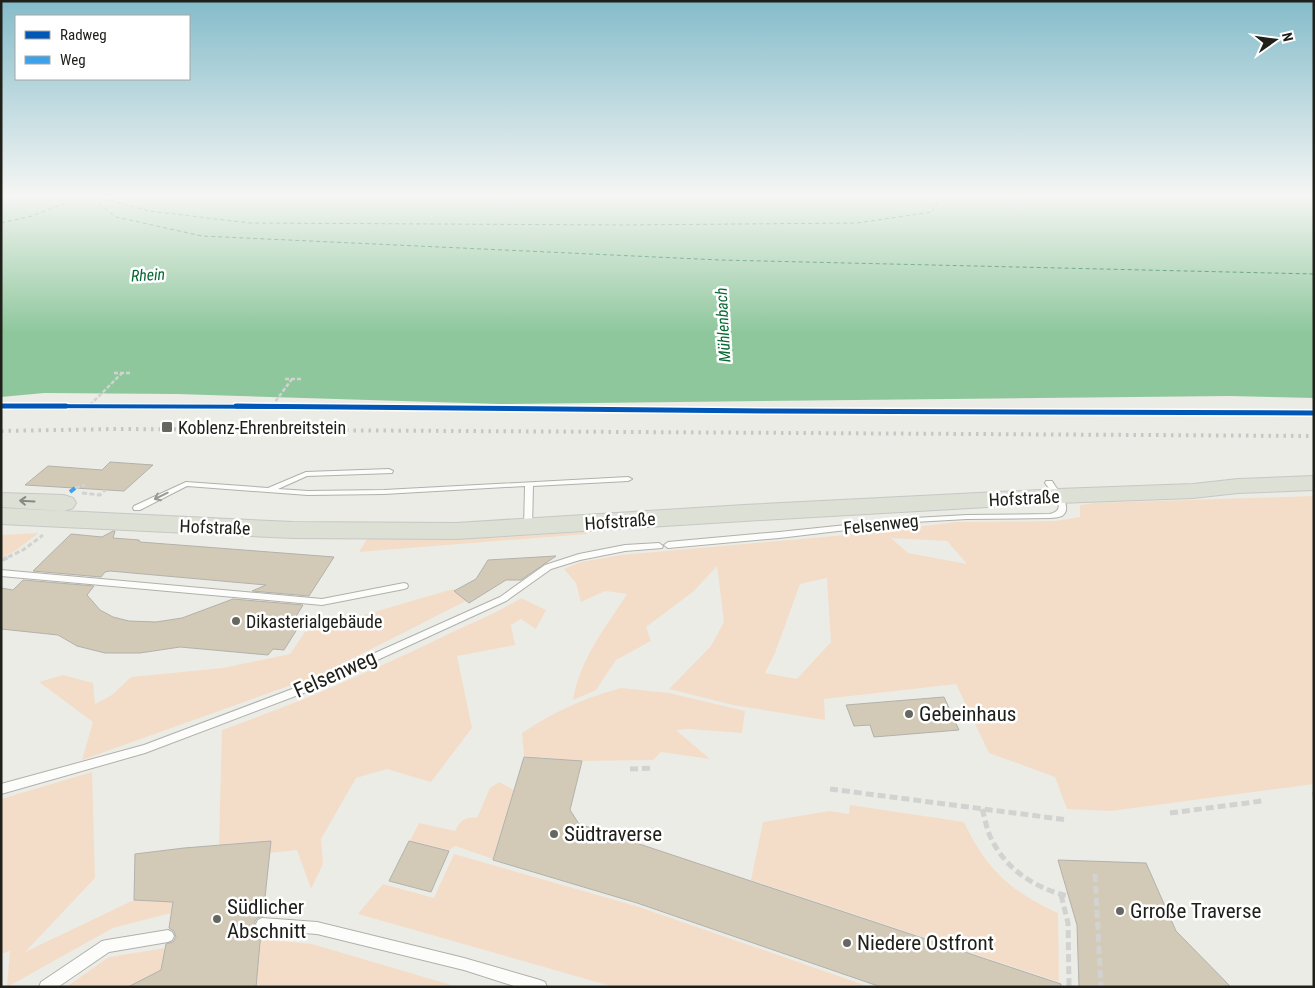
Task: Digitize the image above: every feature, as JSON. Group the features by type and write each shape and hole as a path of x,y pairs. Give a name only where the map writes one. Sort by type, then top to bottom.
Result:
{"main road":[{"name":"Hofstraße","path":"1,500 254,517 528,520 744,512 1054,490 1124,480 1238,486"},
{"name":"Hofstraße","path":"1054,490 1193,491 1238,486 1314,483"},
{"name":"Hofstraße","path":"1,516 176,526 352,532 456,531 528,520"}],"lane":[{"path":"268,490 306,474 389,471"},
{"path":"137,508 186,484 308,493 384,492 628,479"},
{"path":"528,520 529,484"},
{"name":"Felsenweg","path":"1,789 145,749 311,686 504,599 548,568 579,557 624,548 779,536 914,520 1050,516 1059,514 1063,509 1063,504 1054,490"},
{"path":"1,573 322,602 404,586"},
{"path":"262,924 317,928 464,964 540,987"},
{"path":"46,987 107,946 168,936"}],"path":[{"path":"114,373 131,373"},
{"path":"90,405 122,373"},
{"path":"285,379 302,379"},
{"path":"272,406 292,379"},
{"path":"75,488 85,485"},
{"path":"86,494 100,495 105,490"},
{"path":"1,560 23,550 44,534"},
{"path":"630,769 654,768"},
{"path":"830,789 1068,820"},
{"path":"1170,813 1262,801"},
{"path":"982,809 990,836 999,852 1014,869 1032,882 1061,895 1068,896"},
{"path":"1095,874 1101,987"},
{"path":"1061,895 1068,923 1069,986"}],"shaded area":[{"path":"1314,496 1314,784 1111,811 1067,809 1055,777 989,753 956,684 824,699 825,720 733,705 669,689 711,646 724,622 717,566 694,591 646,627 651,641 616,660 596,690 573,700 576,685 587,657 627,594 605,591 581,602 576,583 564,569 581,562 621,555 857,534 957,522 1055,521 1080,517 1080,505","holes":["891,538 947,541 967,564 908,553","827,578 831,642 797,679 765,673 775,653 800,584"]},
{"path":"587,532 587,534 359,552 367,539 488,538"},
{"path":"39,533 15,551 1,558 1,535"},
{"path":"453,589 466,601 322,674 82,760 93,722 39,682 63,675 93,683 95,704 112,695 131,677 223,668 290,654 305,632"},
{"path":"521,598 546,610 536,629 521,619 511,625 515,645 457,656 472,728 431,782 387,769 356,778 321,839 323,864 311,889 297,850 270,853 270,841 219,845 222,730 361,675 492,614"},
{"path":"621,688 669,693 745,711 742,733 688,729 676,730 710,759 661,752 653,760 582,761 524,756 522,733 569,706"},
{"path":"92,772 95,878 25,952 134,900 174,902 171,913 113,928 7,987 10,951 1,954 1,799"},
{"path":"499,782 514,790 493,859 455,846 449,850 410,841 419,823 455,831 463,820 477,818 490,788"},
{"path":"850,805 964,822 981,853 1002,877 1027,897 1058,913 1059,982 751,880 763,822 829,811 849,814"},
{"path":"454,854 636,906 870,987 614,987 358,914 383,884 434,898"},
{"path":"261,939 312,944 458,987 256,987"},
{"path":"165,948 161,970 128,987 66,987 109,957"}],"water":[{"path":"1,241 1314,241 1314,398 1229,396 500,404 177,394 44,393 1,397"}],"building":[{"path":"110,462 153,465 124,491 25,485 48,466 102,470"},
{"name":"Dikasterialgebäude","path":"115,531 113,538 139,540 140,542 334,557 309,596 252,591 266,585 110,571 105,572 101,577 33,571 71,534 102,537"},
{"path":"556,556 521,580 506,580 469,603 454,591 476,579 488,560"},
{"name":"Dikasterialgebäude","path":"23,580 94,586 87,595 100,610 113,617 129,621 156,622 182,618 233,599 303,605 295,618 304,618 284,650 273,649 268,655 180,647 140,653 105,653 77,646 58,635 1,629 1,588 13,590"},
{"name":"Gebeinhaus","path":"944,697 959,730 874,737 870,725 854,726 846,705"},
{"name":"Niedere Ostfront","path":"524,757 582,761 570,810 579,824 1061,984 1061,987 881,987 637,903 493,860"},
{"name":"Südlicher Abschnitt","path":"271,841 263,916 257,918 254,923 256,929 261,932 256,987 128,987 161,970 166,944 173,942 176,937 174,931 169,928 173,902 134,900 135,854"},
{"path":"409,841 449,851 431,892 389,881"},
{"name":"Grroße Traverse","path":"1058,860 1146,863 1176,931 1231,987 1079,987 1077,925"}],"ferry route":[{"path":"312,241 720,260 1314,274"}],"railway":[{"path":"1,431 115,429 1314,436"}],"marked path":[{"path":"70,492 75,488"}],"cycle path":[{"path":"1,406 174,405 768,411 1314,413"}],"place":[{"name":"Koblenz-Ehrenbreitstein","path":"167,427"},
{"name":"Dikasterialgebäude","path":"236,621"},
{"name":"Gebeinhaus","path":"909,714"},
{"name":"Südtraverse","path":"554,834"},
{"name":"Grroße Traverse","path":"1120,911"},
{"name":"Südlicher Abschnitt","path":"217,919"},
{"name":"Niedere Ostfront","path":"847,943"}],"water label":[{"name":"Rhein","path":"148,275"},
{"name":"Mühlenbach","path":"723,325"}]}
